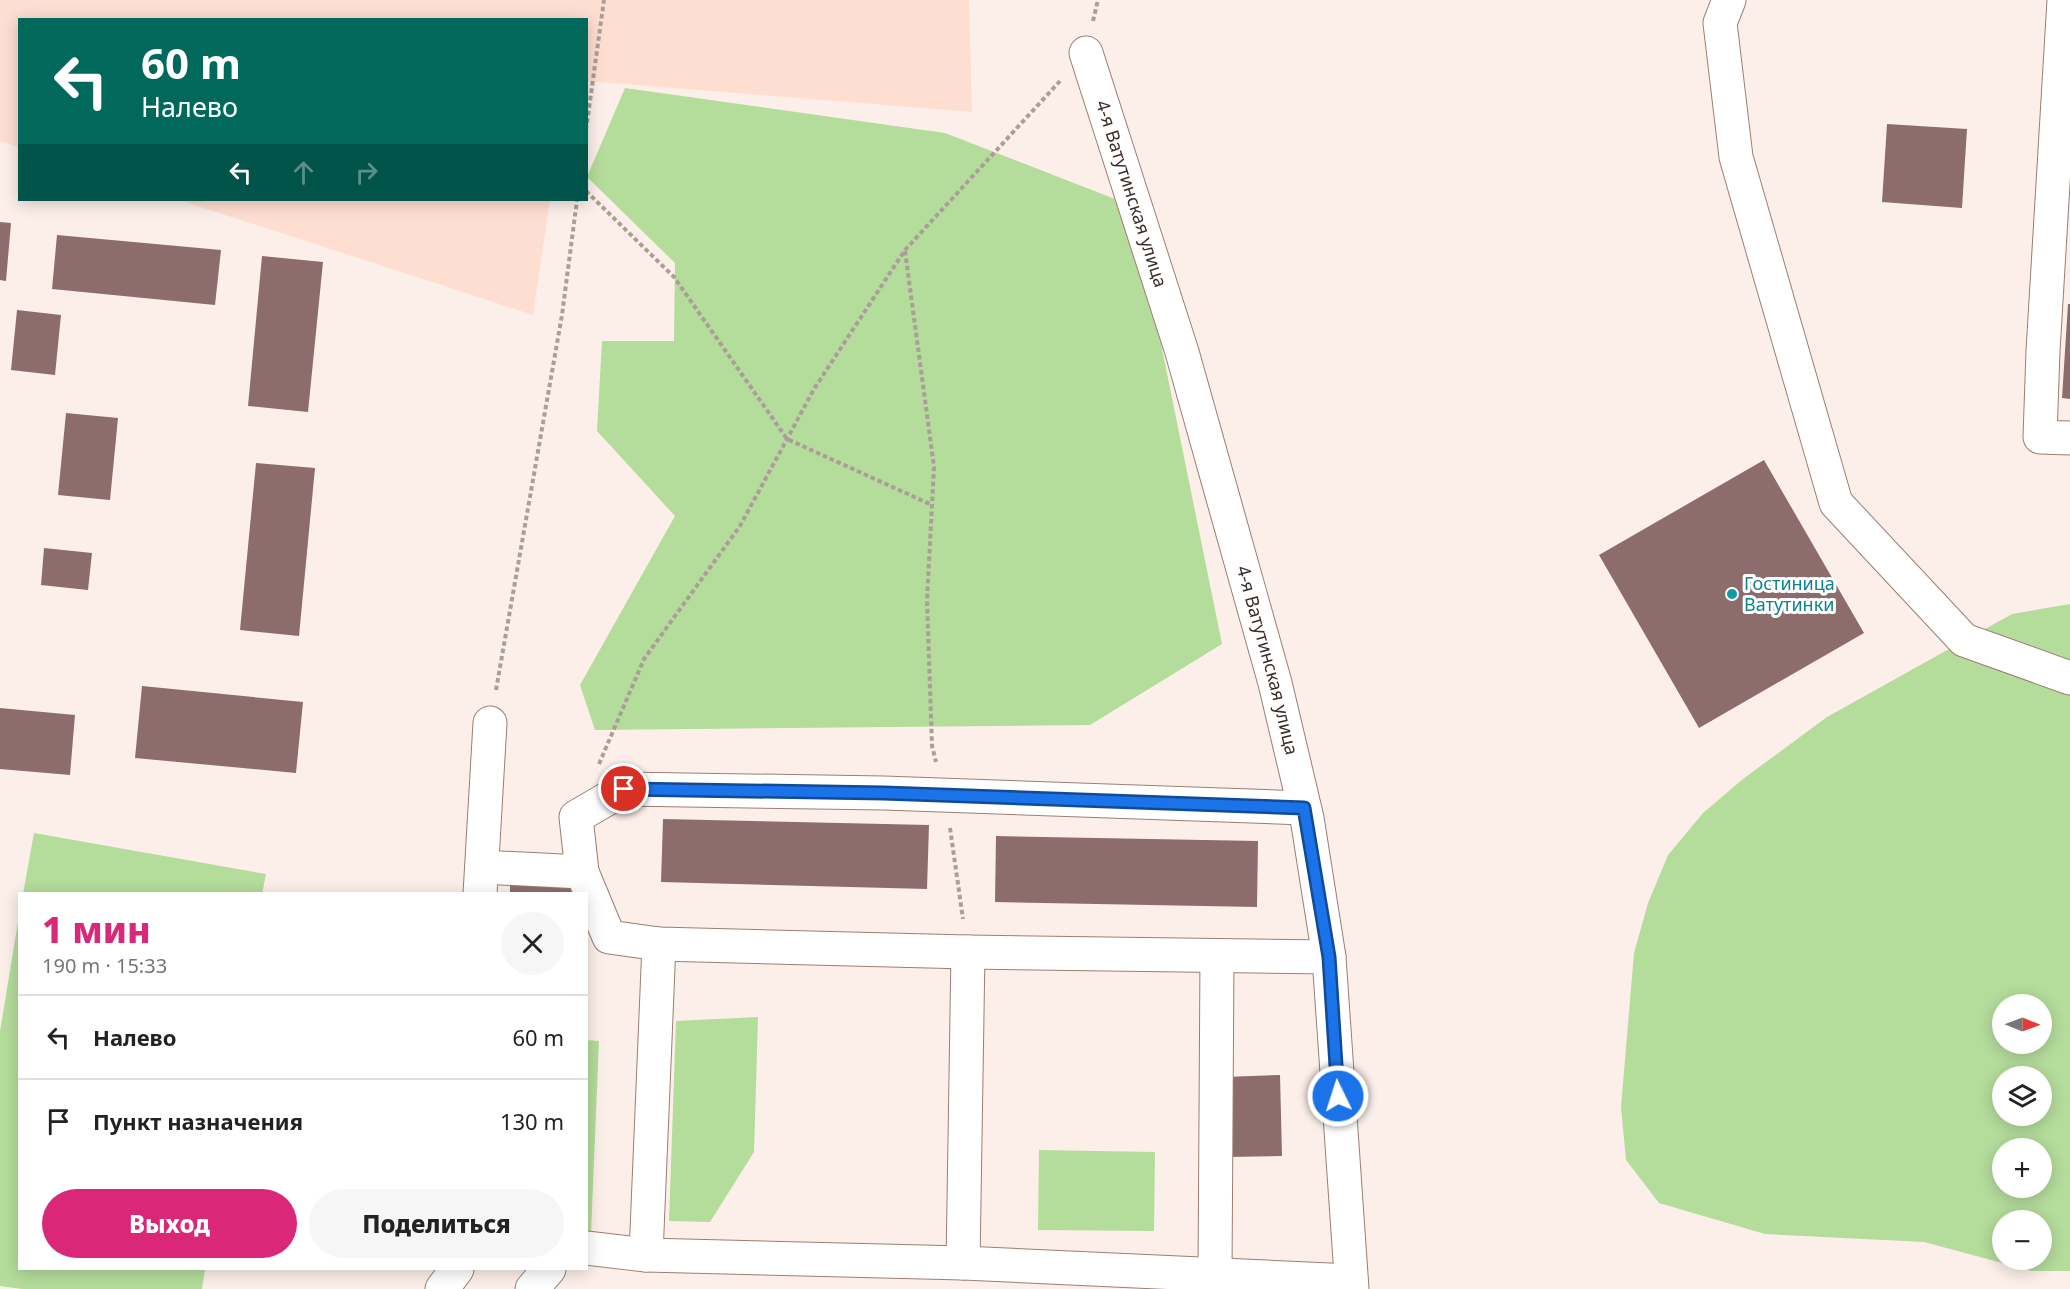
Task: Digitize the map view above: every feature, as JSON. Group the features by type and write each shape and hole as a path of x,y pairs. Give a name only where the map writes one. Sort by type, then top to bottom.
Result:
{"street":[{"path":"1729,0 1720,22 1736,157 1836,503 1964,640 2070,678"},
{"path":"2064,0 2040,437 2070,438"},
{"name":"4-я Ватутинская улица","path":"1086,53 1185,363 1272,673 1304,808 1329,957 1352,1285"},
{"path":"490,723 481,881 582,872"},
{"path":"1304,808 945,796 624,789 576,817 582,872 609,937 659,944 968,952 1329,957"},
{"path":"646,1255 659,944"},
{"path":"963,1263 968,952"},
{"path":"1215,1275 1217,956"},
{"path":"588,1248 646,1255 963,1263 1215,1275 1352,1285"},
{"path":"442,1289 456,1270"},
{"path":"532,1289 548,1270"}],"path":[{"path":"588,116 604,0"},
{"path":"598,764 644,659 740,526 814,389 905,250 1086,53"},
{"path":"588,193 674,277 787,439 932,505"},
{"path":"490,723 562,315 577,201"},
{"path":"905,250 934,467 927,600 932,746 945,796 968,952"}],"shaded area":[{"path":"0,0 969,0 972,112 588,81 588,18 18,18 18,148 0,141"},
{"path":"182,201 550,201 533,315"}],"green space":[{"path":"625,88 945,133 1133,206 1222,644 1090,725 595,730 580,685 675,516 597,431 602,341 674,341 675,263 588,178"},
{"path":"2070,604 2070,1271 2028,1270 2052,1270 2052,1210 1992,1210 1992,1260 1924,1242 1765,1234 1659,1203 1626,1160 1621,1107 1634,953 1648,903 1668,855 1703,813 1743,779 1827,717 2012,614"},
{"path":"34,833 266,874 262,892 23,892"},
{"path":"18,922 18,1270 205,1270 202,1289 22,1289 0,1286 0,1031"},
{"path":"758,1017 754,1152 710,1222 669,1221 676,1021"},
{"path":"588,1040 599,1041 591,1233 588,1233"},
{"path":"1039,1150 1155,1152 1154,1231 1038,1230"}],"building":[{"path":"1887,124 1967,129 1962,208 1882,202"},
{"path":"0,222 11,223 6,281 0,280"},
{"path":"57,235 221,250 215,305 52,289"},
{"path":"262,256 323,262 308,412 248,406"},
{"path":"2068,304 2070,304 2070,399 2062,398"},
{"path":"17,310 61,315 55,375 11,370"},
{"path":"66,413 118,418 110,500 58,495"},
{"name":"Гостиница Ватутинки","path":"1764,460 1864,633 1699,728 1599,555"},
{"path":"256,463 315,468 299,636 240,630"},
{"path":"44,548 92,553 88,590 41,585"},
{"path":"142,686 303,702 296,773 135,758"},
{"path":"0,708 75,715 70,775 0,769"},
{"path":"663,819 929,825 927,889 661,882"},
{"path":"996,836 1258,841 1257,907 995,902"},
{"path":"510,885 579,888 579,892 510,892"},
{"path":"1280,1075 1282,1156 1226,1157 1224,1077"}],"place":[{"name":"Гостиница Ватутинки","path":"1732,594"}],"route":[{"path":"624,789 884,793 1304,808 1329,957 1338,1096"}]}
